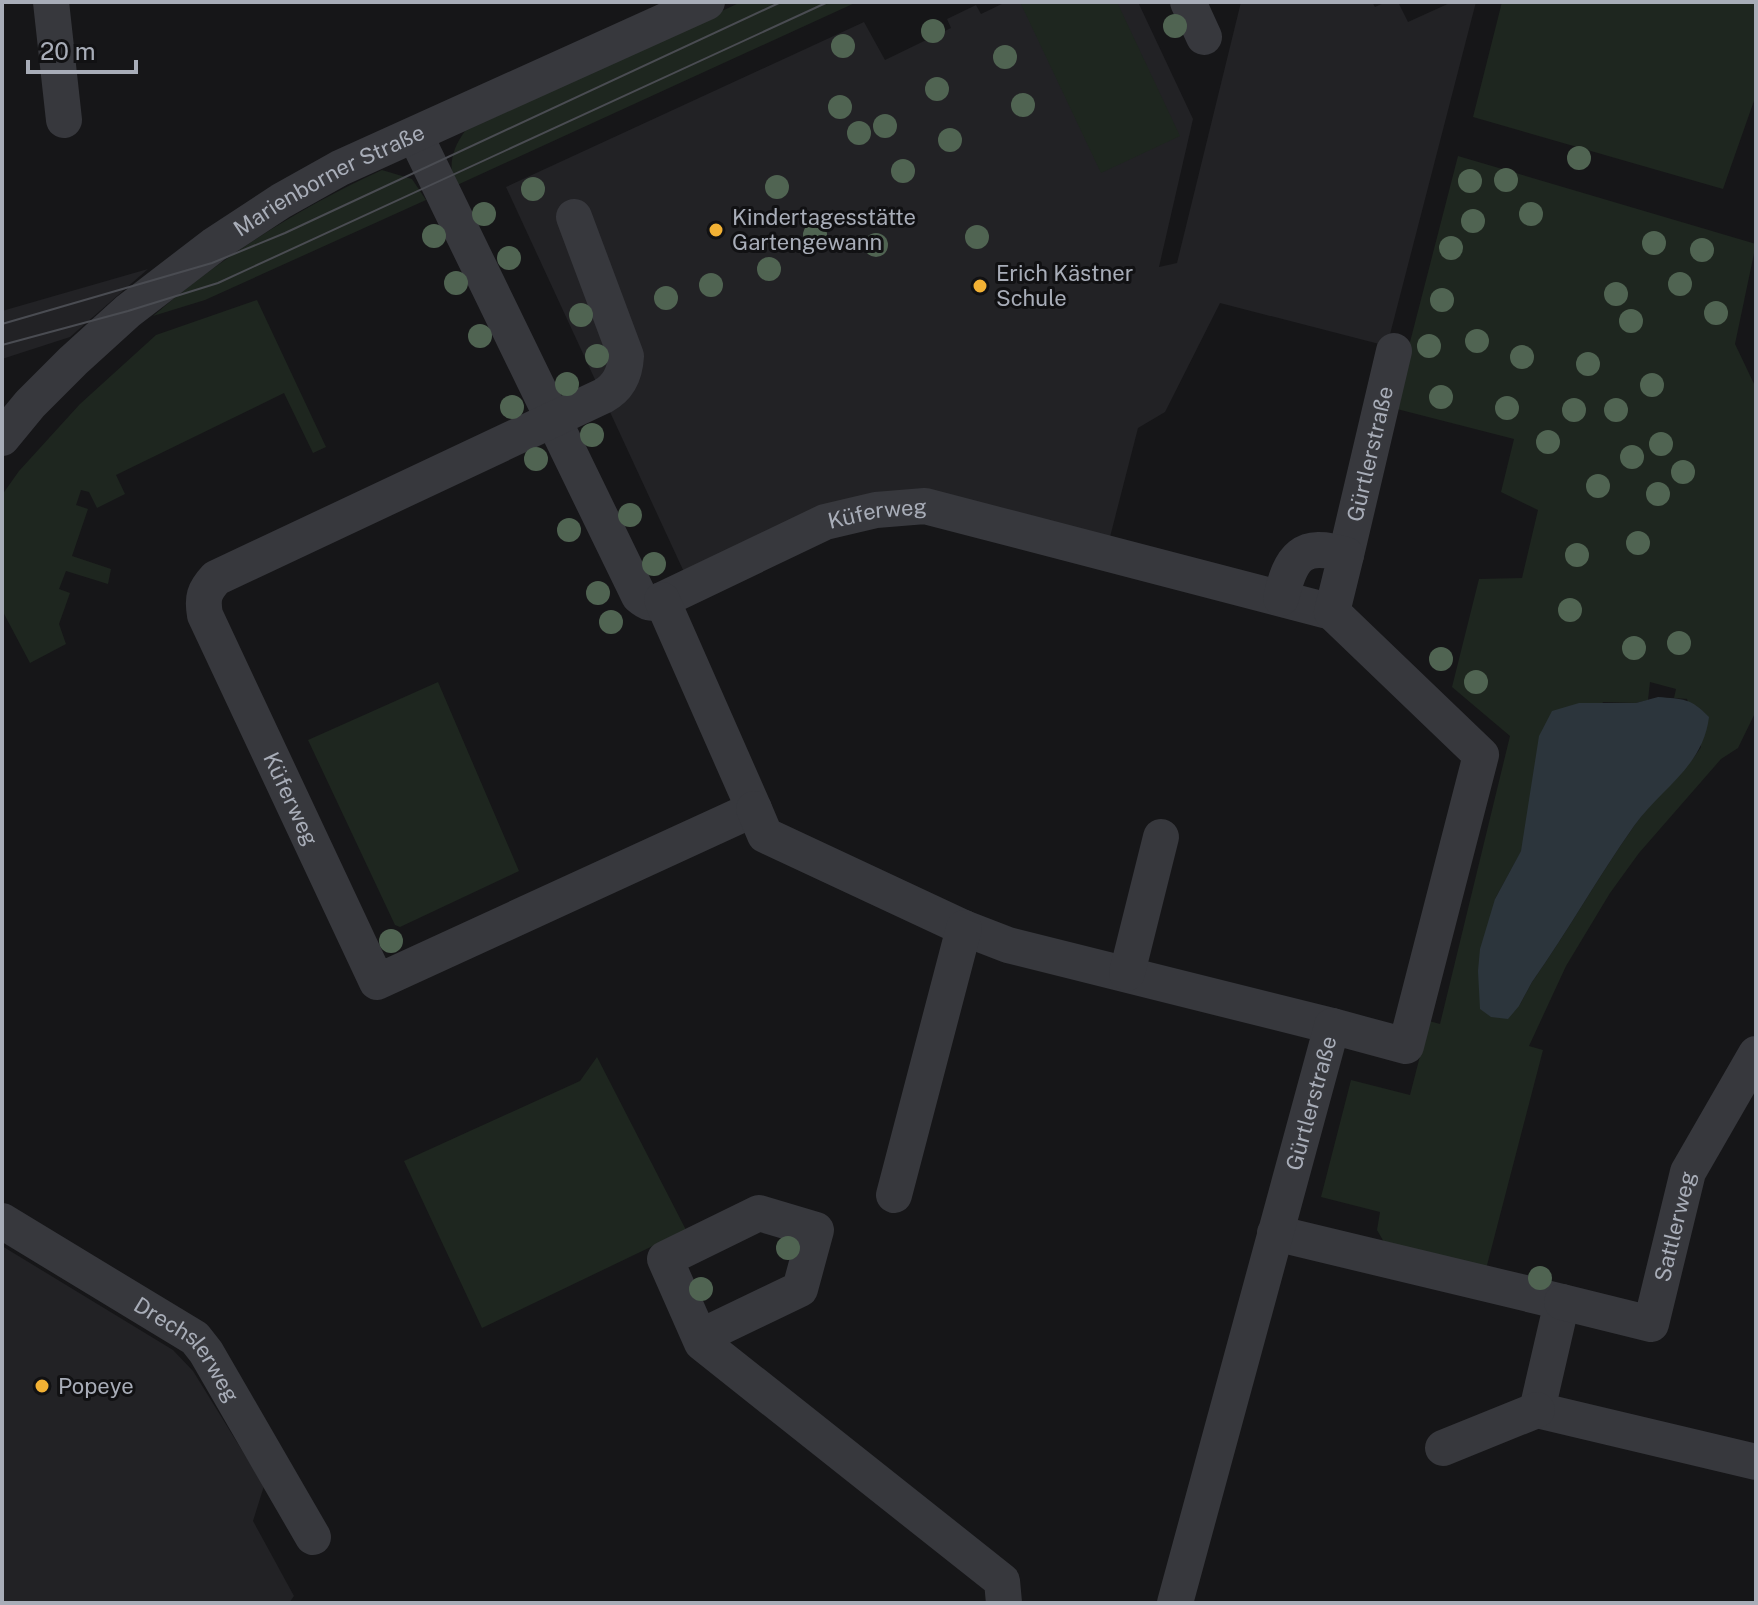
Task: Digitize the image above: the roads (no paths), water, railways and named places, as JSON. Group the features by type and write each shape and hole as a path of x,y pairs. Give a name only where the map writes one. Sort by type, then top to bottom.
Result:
{"street":[{"path":"51,2 64,120"},
{"name":"Marienborner Straße","path":"2,438 30,404 83,351 174,275 281,201 340,168 707,2"},
{"path":"1188,2 1204,37"},
{"path":"415,135 639,596 647,603 662,600 765,835 964,928 1008,945 1332,1026"},
{"path":"553,420 610,392 621,378 625,366 626,356 574,217"},
{"name":"Gürtlerstraße","path":"1332,612 1394,351"},
{"name":"Küferweg","path":"553,420 216,578 202,599 205,615 377,982 754,809"},
{"name":"Küferweg","path":"662,600 825,522 876,510 925,506 1106,554"},
{"path":"1281,598 1292,564 1306,551 1326,549 1346,555"},
{"name":"Gürtlerstraße","path":"1106,554 1332,612 1481,755 1406,1046 1332,1026 1175,1603"},
{"path":"1127,973 1161,837"},
{"path":"894,1195 964,928"},
{"name":"Sattlerweg","path":"1275,1233 1651,1324 1688,1172 1756,1054"},
{"name":"Drechslerweg","path":"2,1221 195,1338 313,1537"},
{"path":"1537,1410 1562,1302"},
{"path":"700,1337 702,1343 1002,1581 1004,1603"},
{"path":"1443,1448 1537,1410 1756,1462"}],"tram line":[{"path":"2,324 212,263 285,233 781,2"},
{"path":"2,345 218,283 828,2"}],"place":[{"name":"Kindertagesstätte Gartengewann","path":"716,230"},
{"name":"Erich Kästner Schule","path":"980,286"},
{"name":"Popeye","path":"42,1386"}]}
